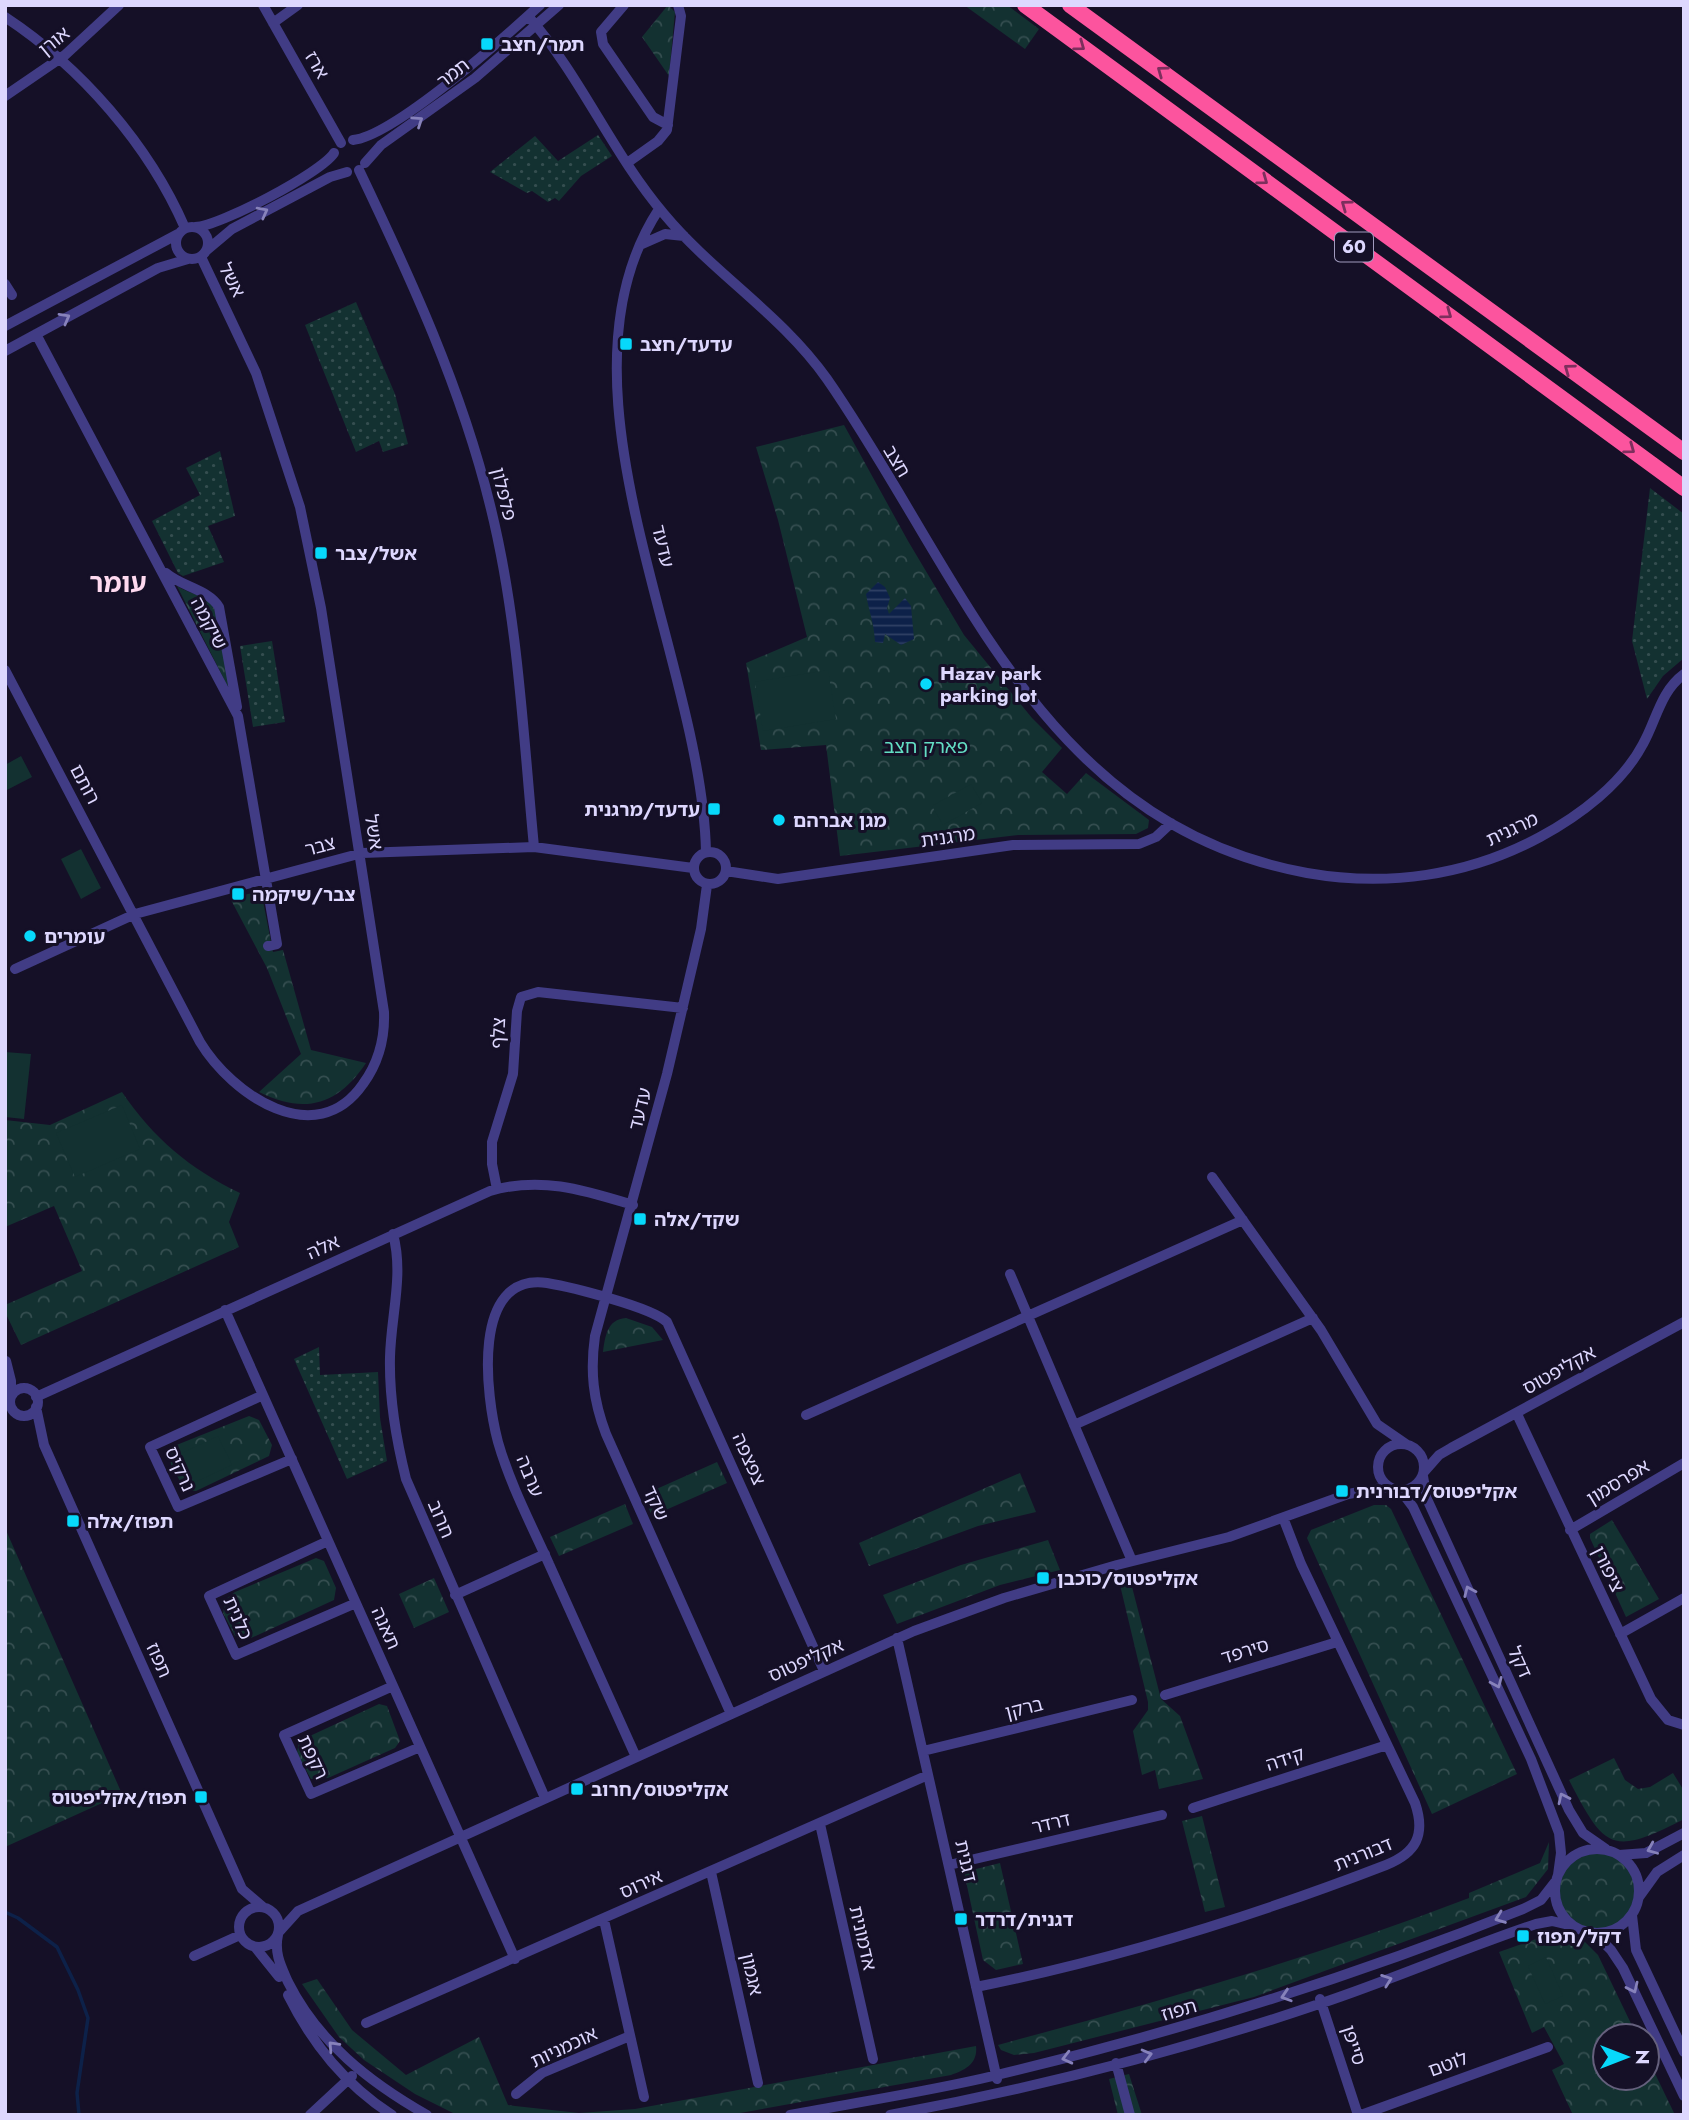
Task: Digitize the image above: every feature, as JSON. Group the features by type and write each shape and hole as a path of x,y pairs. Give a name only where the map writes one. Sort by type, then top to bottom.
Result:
{"highway":[{"name":"60","path":"1025,5 1684,488"},
{"name":"60","path":"1070,5 1684,452"}],"street":[{"name":"אורן","path":"5,96 60,59 119,5"},
{"name":"ארז","path":"263,5 341,143"},
{"path":"273,23 298,5"},
{"name":"תמר","path":"354,140 369,136 434,93 540,5"},
{"name":"תמר","path":"362,166 381,145 459,91 559,5"},
{"path":"624,5 601,32 603,44 653,117 668,125"},
{"path":"627,163 661,139 668,125 681,16 678,5"},
{"name":"חצב","path":"528,16 659,209 767,310 813,360 848,412 971,616 1032,701 1098,767 1171,823 1222,848 1280,867"},
{"path":"5,17 60,59 129,136 163,185 186,230"},
{"path":"5,326 186,230 226,218 318,170 341,143 354,140 365,150 362,166 330,177 235,227 204,253 158,268 5,351"},
{"path":"334,153 337,165 347,172"},
{"name":"פלפלון","path":"362,166 440,348 487,492 514,641 534,847"},
{"name":"עדעד","path":"659,209 638,246 620,310 618,365 621,420 635,502 694,752 706,852"},
{"path":"186,230 177,250 188,259"},
{"name":"אשל","path":"134,915 200,1042 223,1074 242,1090 271,1107 300,1114 327,1112 349,1100 359,1090 375,1064 383,1037 383,1000 321,608 300,507 256,373 204,253 207,237 186,230"},
{"path":"638,246 665,233 685,236"},
{"path":"5,284 12,295"},
{"name":"שיקמה","path":"36,334 238,716 277,944 268,946"},
{"path":"161,569 182,585 211,596 219,607 238,716"},
{"name":"רותם","path":"5,670 134,915"},
{"name":"מרגנית","path":"1280,867 1355,879 1406,878 1457,870 1528,843 1584,808 1626,770 1646,740 1664,695 1684,674"},
{"name":"מרגנית","path":"726,872 778,879 1013,845 1139,844 1156,837 1171,823"},
{"name":"צבר","path":"15,969 134,915 360,854 534,847 693,868"},
{"path":"706,852 721,856 726,872 719,882 708,884 698,880 693,868 696,859 706,852"},
{"name":"עדעד","path":"606,1299 634,1205 683,1008 708,884"},
{"name":"צלף","path":"497,1189 492,1164 492,1142 513,1074 517,1011 521,997 538,992 683,1008"},
{"path":"1212,1177 1313,1318 1374,1418 1387,1433 1418,1451 1424,1463 1423,1474 1414,1487 1401,1491 1388,1487 1380,1476 1378,1467 1382,1454 1374,1418"},
{"name":"אלה","path":"36,1402 225,1310 497,1189 534,1183 556,1184 634,1205"},
{"path":"806,1415 1243,1220"},
{"name":"חרוב","path":"393,1234 399,1270 392,1329 390,1386 398,1447 419,1514 545,1798"},
{"path":"1010,1274 1132,1561"},
{"name":"ערבה","path":"606,1299 552,1284 530,1283 512,1290 494,1315 488,1368 494,1423 512,1482 636,1757"},
{"name":"צפצפה","path":"606,1299 654,1313 673,1331 824,1671"},
{"name":"שקד","path":"606,1299 592,1355 596,1404 613,1449 731,1714"},
{"name":"תאנה","path":"225,1310 515,1959"},
{"path":"1074,1425 1313,1318"},
{"name":"אקליפטוס","path":"1423,1474 1438,1455 1684,1322"},
{"path":"6,1360 36,1402 29,1415 21,1416 9,1405"},
{"path":"6,1360 11,1381 9,1405"},
{"path":"9,1405 16,1391 26,1388"},
{"name":"נרקיס","path":"263,1395 150,1447 178,1507 292,1459"},
{"name":"תפוז","path":"36,1402 44,1445 242,1889 241,1917"},
{"name":"ציפורן","path":"1517,1414 1656,1707 1668,1720 1684,1725"},
{"name":"תפוז","path":"21,1416 44,1445"},
{"path":"1382,1454 1392,1446 1406,1444"},
{"name":"אקליפטוס","path":"1418,1451 1451,1448"},
{"name":"אפרסמון","path":"1570,1530 1684,1463"},
{"name":"אקליפטוס","path":"1348,1494 1364,1483 1378,1467"},
{"name":"דקל","path":"1423,1474 1427,1499 1572,1817 1588,1838 1605,1849"},
{"name":"אקליפטוס","path":"278,1933 298,1911 897,1638 1004,1598 1132,1561 1229,1537 1284,1520 1348,1494 1388,1487"},
{"name":"דקל","path":"1401,1491 1413,1507 1531,1759 1559,1833 1561,1853 1557,1879"},
{"name":"דבורנית","path":"976,1987 1088,1961 1247,1915 1349,1880 1408,1855 1419,1840 1420,1822 1284,1520"},
{"name":"כלנית","path":"328,1541 209,1596 236,1655 356,1603"},
{"path":"455,1595 545,1554"},
{"path":"1620,1634 1684,1598"},
{"name":"דגנית","path":"897,1638 1000,2092"},
{"name":"סירפד","path":"1164,1695 1337,1642"},
{"name":"רקפת","path":"393,1686 284,1735 311,1794 420,1747"},
{"name":"ברקן","path":"923,1751 1132,1700"},
{"name":"קידה","path":"1193,1808 1387,1745"},
{"name":"אירוס","path":"366,2023 928,1775"},
{"name":"דרדר","path":"949,1865 1162,1815"},
{"name":"אדמונית","path":"820,1824 873,2059"},
{"path":"1619,1855 1646,1853 1684,1833"},
{"path":"1632,1915 1613,1930 1594,1933 1573,1926 1558,1908 1557,1879 1567,1861 1580,1852 1605,1849 1619,1855 1636,1875 1638,1900"},
{"path":"1684,1855 1657,1872 1638,1900 1632,1915 1633,1937 1639,1956 1684,2052"},
{"name":"אגמון","path":"711,1872 758,2083"},
{"name":"תפוז","path":"790,2115 996,2075 1175,2029 1315,1987 1523,1909 1541,1899 1557,1879"},
{"name":"תפוז","path":"242,1889 265,1908"},
{"path":"240,1935 241,1917 251,1909 265,1908 276,1916 279,1963 301,2005 325,2037 359,2070 427,2115"},
{"name":"אקליפטוס","path":"265,1908 298,1911"},
{"path":"604,1920 643,2097"},
{"name":"תפוז","path":"890,2115 916,2112 1116,2063 1321,2003 1536,1924 1552,1921 1573,1926"},
{"path":"255,1947 270,1944 278,1933"},
{"path":"1594,1933 1623,1968 1684,2096"},
{"path":"240,1935 255,1947 276,1971 318,2047 347,2081 392,2115"},
{"path":"194,1956 240,1935"},
{"name":"סייפן","path":"1315,1987 1359,2115"},
{"name":"אוכמניות","path":"516,2094 542,2073 630,2036"},
{"name":"לוטם","path":"1359,2115 1548,2047"},
{"path":"1116,2063 1130,2115"},
{"path":"310,2115 359,2070"},
{"path":"912,2093 916,2112"}],"green space":[{"path":"668,5 675,12 669,76 642,37"},
{"path":"964,5 1007,5 1039,29 1025,49"},
{"path":"598,135 612,156 581,176 559,201 555,198 548,202 532,191 527,193 490,172 535,136 558,161"},
{"path":"356,302 395,394 408,444 383,452 379,441 356,452 305,325"},
{"name":"פארק חצב","path":"844,425 964,635 1032,718 1062,748 1042,772 1067,794 1086,773 1149,820 1148,828 1136,834 1018,835 840,856 826,745 761,750 746,663 807,637 778,520 756,447"},
{"path":"220,451 235,516 208,526 224,562 183,576 178,573 152,521 200,495 186,468"},
{"path":"1650,488 1684,514 1684,658 1663,676 1647,699 1632,641"},
{"path":"177,586 204,598 216,611 225,645 230,691"},
{"path":"272,641 285,722 253,727 240,646"},
{"path":"828,670 836,719 763,731 755,682"},
{"path":"21,756 32,777 5,791 5,765"},
{"path":"971,784 982,803 943,825 932,806"},
{"path":"81,849 101,888 81,899 61,859"},
{"path":"261,891 273,952 283,950 311,1050 366,1063 344,1088 319,1102 291,1103 259,1092 301,1054 267,968 230,898"},
{"path":"5,1052 31,1054 24,1119 5,1117"},
{"path":"122,1092 146,1124 174,1151 205,1174 240,1193 229,1222 239,1247 21,1345 5,1312 5,1305 82,1271 54,1206 5,1227 5,1120 50,1125"},
{"path":"122,1105 140,1149 75,1177 56,1133"},
{"path":"626,1318 652,1327 663,1340 603,1352 611,1325"},
{"path":"319,1347 320,1375 378,1372 380,1418 387,1461 347,1479 294,1359"},
{"path":"249,1416 259,1420 272,1445 269,1456 196,1491 185,1490 171,1465 170,1451 174,1446"},
{"path":"218,1436 232,1465 189,1485 176,1456"},
{"path":"717,1462 727,1483 652,1516 643,1495"},
{"path":"1020,1473 1036,1512 978,1526 869,1566 859,1543"},
{"path":"625,1504 633,1524 559,1556 550,1537"},
{"path":"1374,1505 1386,1505 1391,1509 1517,1774 1432,1814 1307,1538 1311,1530"},
{"path":"1612,1520 1659,1599 1626,1617 1590,1538 1590,1534"},
{"path":"5,1528 122,1794 5,1847"},
{"path":"1048,1540 1060,1570 1000,1585 897,1624 883,1595 961,1565"},
{"path":"316,1558 324,1561 336,1588 334,1600 251,1638 235,1636 223,1613 226,1599 235,1592"},
{"path":"434,1578 449,1612 414,1628 399,1594"},
{"path":"1131,1583 1161,1699 1180,1716 1203,1779 1159,1789 1155,1770 1142,1775 1133,1731 1148,1710 1148,1702 1120,1585"},
{"path":"379,1704 387,1706 400,1741 395,1748 328,1778 311,1779 297,1753 299,1741"},
{"path":"1614,1758 1625,1780 1638,1789 1650,1787 1673,1773 1684,1791 1684,1819 1660,1831 1625,1841 1613,1840 1602,1833 1592,1821 1569,1780"},
{"path":"1202,1816 1225,1907 1205,1912 1182,1821"},
{"path":"1549,1842 1548,1869 1526,1897 1254,1997 1034,2053 1014,2055 1001,2050 998,2045 1235,1978 1353,1940 1469,1898 1469,1893 1540,1863"},
{"path":"1597,1852 1612,1855 1625,1863 1633,1876 1636,1891 1633,1906 1625,1919 1612,1927 1597,1930 1582,1927 1569,1919 1561,1906 1558,1891 1561,1876 1569,1863 1582,1855"},
{"path":"1000,1863 1023,1964 996,1970 983,1960 964,1872"},
{"path":"1562,1930 1582,1939 1598,1955 1630,2022 1591,2022 1591,2092 1661,2092 1661,2086 1675,2115 1573,2115 1552,2070 1564,2064 1544,2027 1532,2033 1499,1952"},
{"path":"1546,1957 1563,1996 1545,2004 1528,1966"},
{"path":"317,1979 352,2030 406,2075 479,2037 508,2105 515,2106 579,2113 635,2109 976,2046 976,2052 970,2065 951,2075 729,2115 457,2115 415,2094 364,2060 339,2037 302,1984"},
{"path":"1129,2074 1142,2115 1118,2115 1109,2079"}],"water":[{"path":"878,582 885,587 890,598 887,608 889,614 905,598 911,606 914,639 901,645 885,634 883,643 875,642 866,594"}],"waterway":[{"path":"5,1912 18,1918 57,1947 78,1990 88,2018 77,2093 79,2115"}],"place":[{"name":"תמר/חצב","path":"487,44"},
{"name":"עדעד/חצב","path":"626,344"},
{"name":"אשל/צבר","path":"321,553"},
{"name":"Hazav park parking lot","path":"926,684"},
{"name":"עדעד/מרגנית","path":"714,809"},
{"name":"מגן אברהם","path":"779,820"},
{"name":"צבר/שיקמה","path":"238,894"},
{"name":"עומרים","path":"30,936"},
{"name":"שקד/אלה","path":"640,1219"},
{"name":"אקליפטוס/דבורנית","path":"1342,1491"},
{"name":"תפוז/אלה","path":"73,1521"},
{"name":"אקליפטוס/כוכבן","path":"1043,1578"},
{"name":"אקליפטוס/חרוב","path":"577,1789"},
{"name":"תפוז/אקליפטוס","path":"201,1797"},
{"name":"דגנית/דרדר","path":"961,1919"},
{"name":"דקל/תפוז","path":"1523,1936"}],"district":[{"name":"עומר","path":"118,583"}]}
